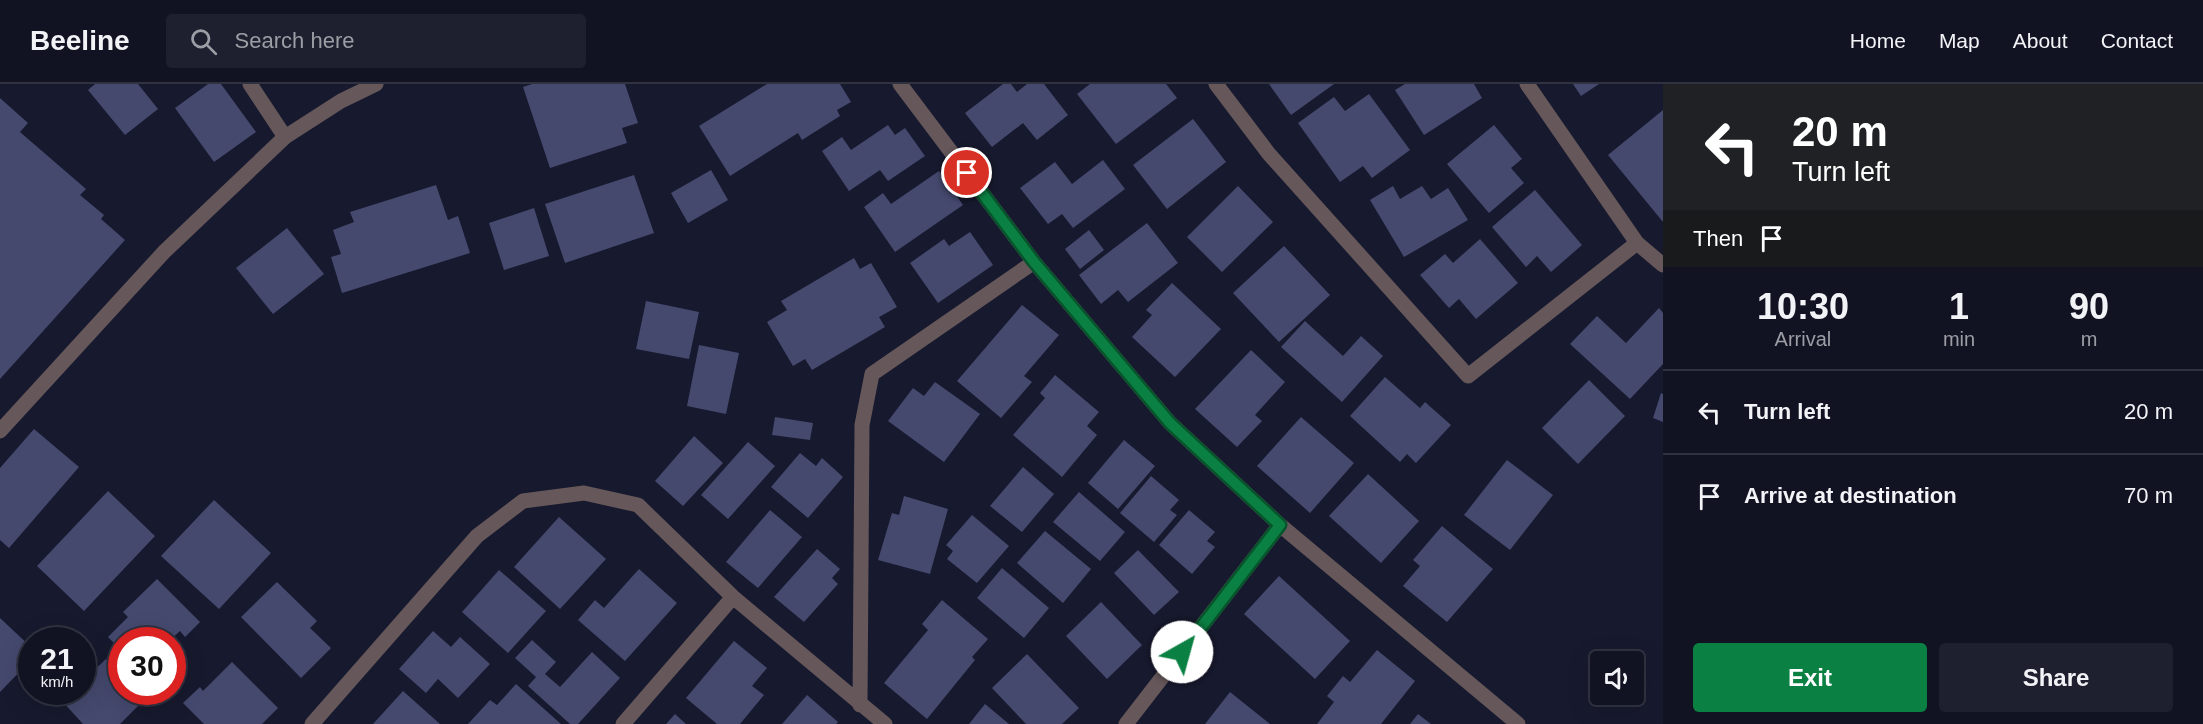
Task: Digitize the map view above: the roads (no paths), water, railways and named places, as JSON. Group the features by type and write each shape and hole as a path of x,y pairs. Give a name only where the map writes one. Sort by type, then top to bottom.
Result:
{"street":[{"path":"250,84 285,137"},
{"path":"0,431 164,252 285,137 341,101 376,84"},
{"path":"900,84 1034,262 1170,423 1280,525 1518,724"},
{"path":"1216,84 1269,154 1468,376 1637,243"},
{"path":"1527,84 1637,243 1663,265"},
{"path":"860,705 862,425 872,374 1034,262"},
{"path":"312,724 477,536 523,501 584,493 638,505 733,597 885,724"},
{"path":"1126,724 1280,525"},
{"path":"623,724 733,597"}]}
